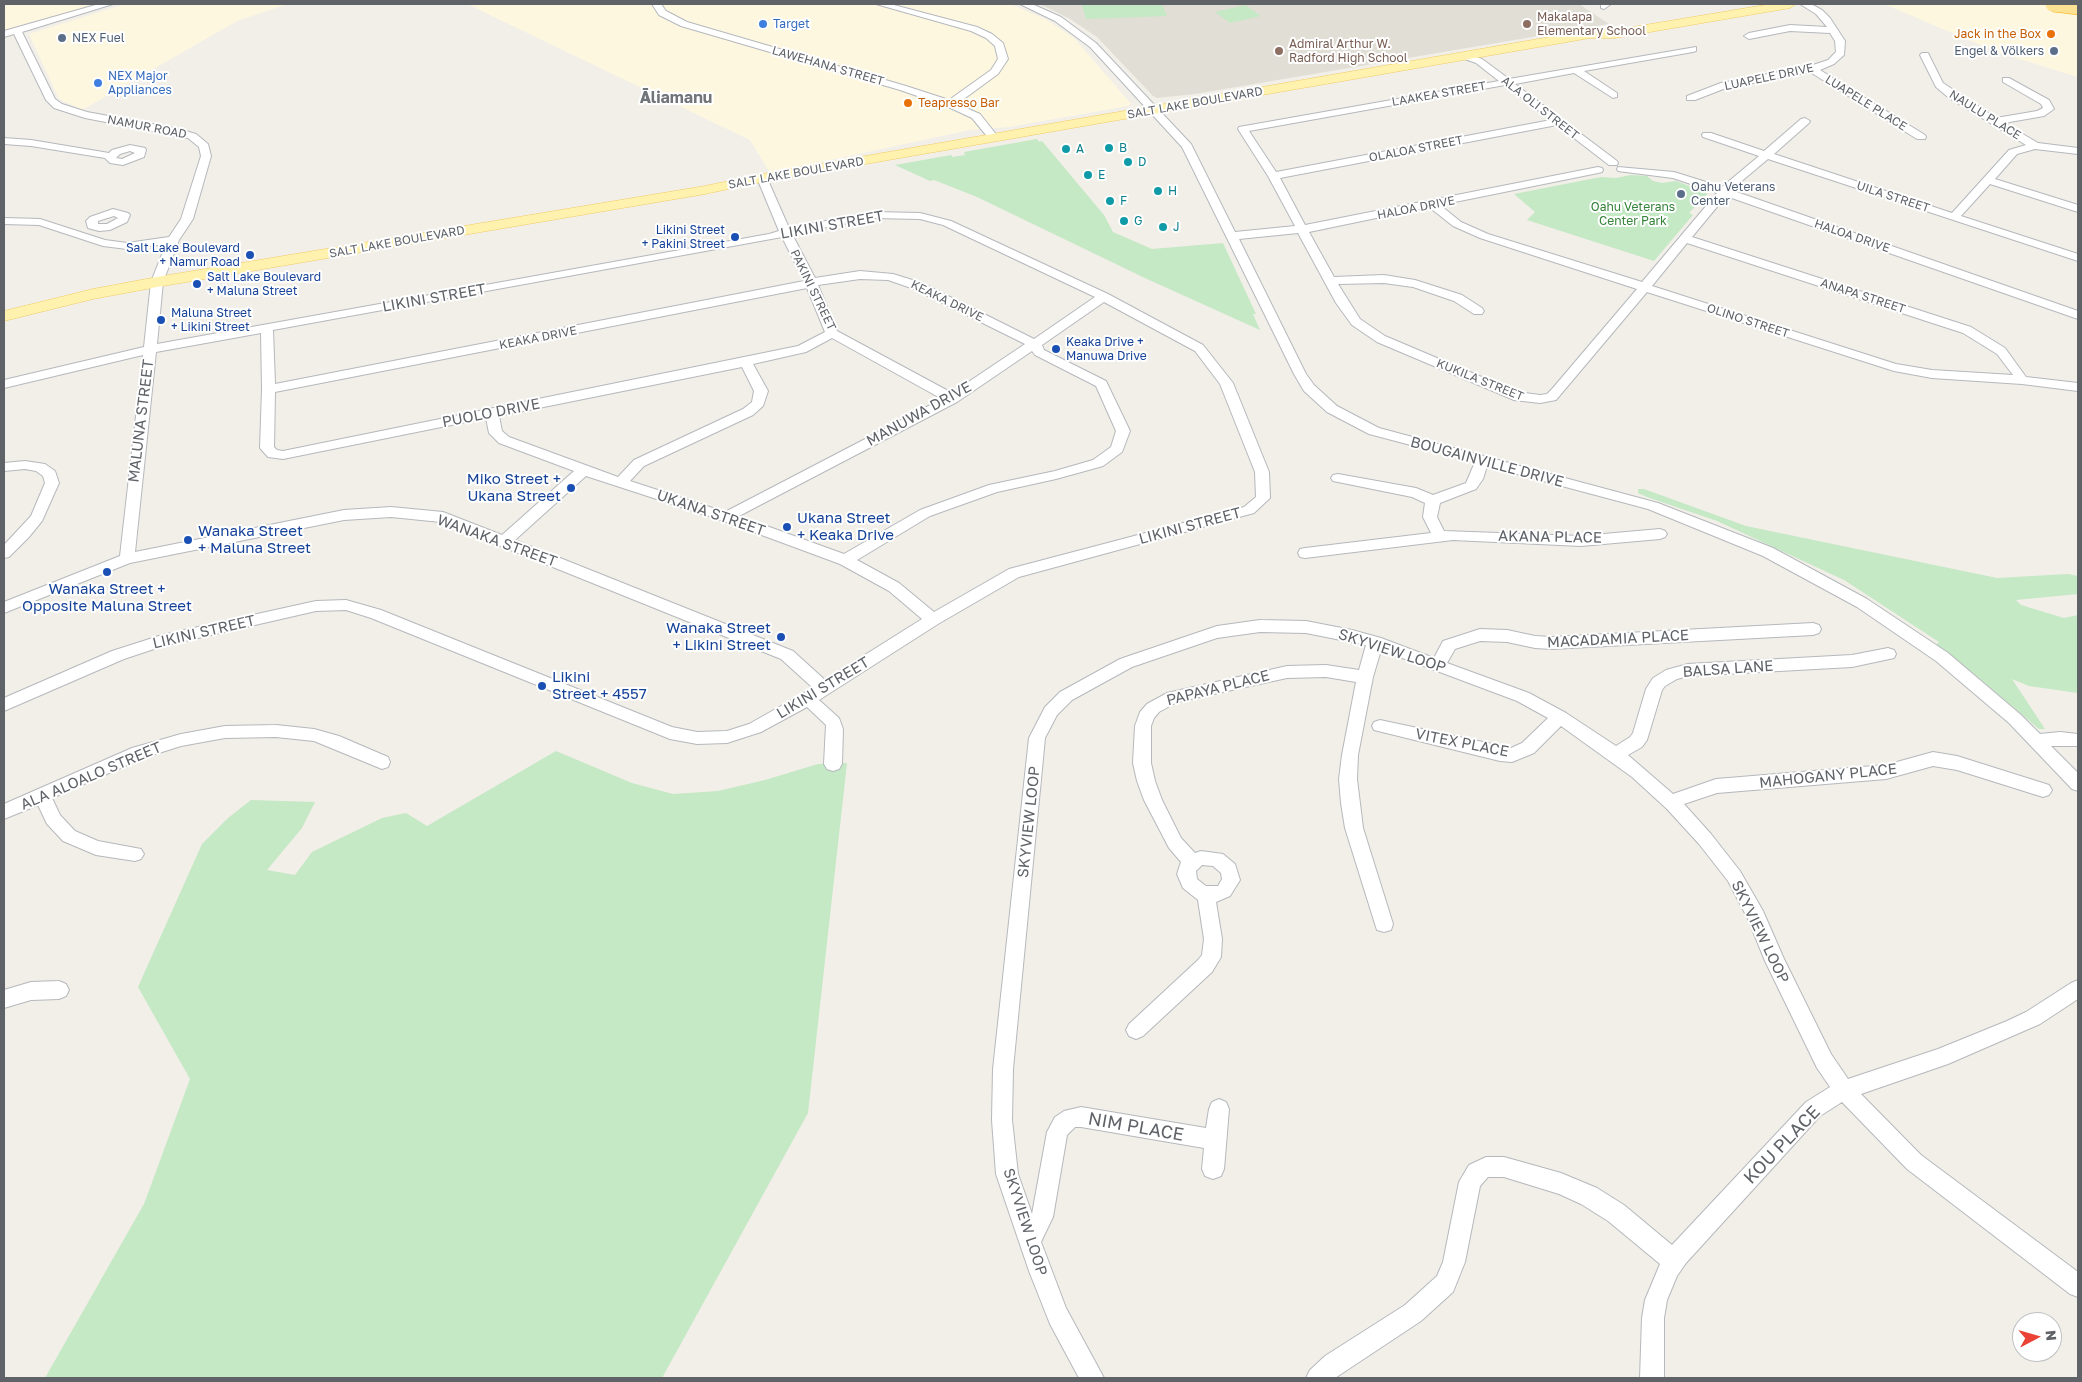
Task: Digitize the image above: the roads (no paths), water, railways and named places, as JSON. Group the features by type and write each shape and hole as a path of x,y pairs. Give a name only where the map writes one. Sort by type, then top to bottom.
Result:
{"highway":[{"path":"2053,4 2078,8"}],"main road":[{"name":"SALT LAKE BOULEVARD","path":"4,316 94,294 157,282 705,190 762,178 1590,34 1607,28 1744,4"},
{"name":"SALT LAKE BOULEVARD","path":"1590,34 1615,34 1790,4"},
{"path":"2066,4 2078,8"}],"street":[{"path":"4,34 108,4"},
{"name":"LAWEHANA STREET","path":"657,4 662,13 684,24 894,85 950,104 976,116 994,138"},
{"path":"882,4 974,29 989,36 1000,46 1003,59 995,72 950,104"},
{"name":"BOUGAINVILLE DRIVE","path":"1025,4 1064,23 1093,44 1152,111 1187,146 1300,374 1309,388 1332,409 1374,432 1653,506 1707,526 1794,565 1862,603 1942,658 1991,697 2038,741 2078,784"},
{"name":"LUAPELE DRIVE","path":"1691,98 1724,85 1812,69 1831,62 1841,53 1840,42 1819,12 1805,4"},
{"path":"1749,36 1790,28 1833,30"},
{"name":"NAMUR ROAD","path":"17,31 52,100 58,106 84,115 179,132 192,136 204,146 206,156 187,219 174,240 157,282"},
{"name":"LAAKEA STREET","path":"1243,129 1693,49"},
{"name":"NAULU PLACE","path":"1924,55 1939,85 2035,146"},
{"name":"ALA OLI STREET","path":"1466,56 1479,61 1559,122 1608,169 1545,125 1467,64 1466,56"},
{"name":"LUAPELE PLACE","path":"1812,69 1921,137"},
{"path":"1576,70 1614,95"},
{"path":"1995,121 2040,114 2049,109 2045,102 2006,80"},
{"name":"KUKILA STREET","path":"1243,129 1273,176 1342,303 1356,322 1381,338 1514,396 1534,400 1550,397 1557,392 1686,240 1724,191 1805,121"},
{"name":"OLALOA STREET","path":"1273,176 1559,122"},
{"name":"UILA STREET","path":"1707,135 2078,258"},
{"path":"4,141 31,143 110,156"},
{"path":"1954,217 2013,152 2035,146 2078,151"},
{"name":"HALOA DRIVE","path":"1232,236 1301,230 1608,169 1674,175 2078,315"},
{"name":"PAKINI STREET","path":"762,178 832,333 952,399"},
{"path":"1987,180 2078,209"},
{"name":"OLINO STREET","path":"1433,205 1457,224 1475,233 1894,368 1932,374 2022,380 2078,387"},
{"name":"LIKINI STREET","path":"4,384 150,349 770,237 785,232 873,215 920,216 947,223 1104,297 1199,348 1226,383 1262,472 1263,498 1249,510 1014,573 933,620 808,699 755,728 735,736 706,739 680,736 376,614 346,605 316,606 162,641 118,655 4,705"},
{"path":"4,221 40,222 103,243 127,246 174,240"},
{"path":"80,235 95,227"},
{"name":"ANAPA STREET","path":"1686,240 1967,330 2001,350 2022,380"},
{"name":"KEAKA DRIVE","path":"269,390 794,288 811,283 860,275 889,277 906,281 1034,344 1039,352 1101,384 1123,431 1117,449 1098,463 1056,475 994,488 925,513 844,560"},
{"path":"1330,281 1374,279 1415,284 1458,298 1478,311"},
{"name":"MALUNA STREET","path":"126,559 157,282"},
{"name":"MANUWA DRIVE","path":"726,517 952,399 1104,297"},
{"name":"PUOLO DRIVE","path":"267,328 268,448 273,454 283,455 746,362 802,349 832,333"},
{"path":"620,482 639,463 748,412 758,403 761,391 746,362"},
{"name":"UKANA STREET","path":"492,413 496,433 504,440 584,470 726,517 844,560 894,587 933,620"},
{"path":"1433,501 1471,486 1476,479 1482,461"},
{"path":"4,467 25,465 40,467 47,471 52,483 37,518 24,534 4,553"},
{"path":"504,542 584,470"},
{"path":"1338,478 1416,493 1433,501"},
{"path":"1433,501 1430,517 1440,537"},
{"name":"WANAKA STREET","path":"4,608 126,559 344,515 391,512 443,517 787,655 824,689"},
{"name":"AKANA PLACE","path":"1305,553 1463,535 1581,540 1660,534"},
{"name":"SKYVIEW LOOP","path":"1092,1378 1047,1291 1007,1174 1002,1120 1003,1069 1038,738 1045,720 1066,696 1126,663 1217,632 1253,627 1283,626 1329,631 1375,642 1523,697 1560,717 1615,755 1670,802 1705,839 1734,876 1756,917 1775,961 1824,1061 1844,1090 1914,1162 2078,1286"},
{"name":"MACADAMIA PLACE","path":"1438,666 1448,645 1463,638 1480,635 1507,636 1535,642 1552,643 1813,629"},
{"path":"1375,642 1365,677 1350,755 1350,803 1354,828 1384,924"},
{"name":"BALSA LANE","path":"1615,755 1636,742 1641,735 1654,689 1659,682 1672,674 1688,670 1852,661 1888,654"},
{"name":"PAPAYA PLACE","path":"1192,862 1175,843 1146,782 1141,743 1143,726 1150,712 1157,705 1173,697 1287,672 1326,671 1365,677"},
{"path":"808,699 833,722 835,729 833,764"},
{"name":"VITEX PLACE","path":"1380,726 1508,755 1520,753 1528,748 1560,717"},
{"name":"ALA ALOALO STREET","path":"4,812 138,753 181,740 225,732 276,731 314,735 382,762"},
{"path":"2038,741 2060,738 2078,740"},
{"name":"MAHOGANY PLACE","path":"1670,802 1716,786 1886,772 1933,759 1957,763 2043,790"},
{"path":"42,795 53,819 69,836 96,848 136,854"},
{"path":"1201,858 1214,858 1222,862 1230,871 1231,880 1227,888 1216,894 1206,894 1194,889 1188,881 1186,872 1192,862 1201,858"},
{"path":"1136,1030 1205,966 1211,957 1214,942 1206,894"},
{"name":"KOU PLACE","path":"1652,1378 1653,1318 1656,1300 1661,1283 1674,1261 1813,1109 1844,1090 1941,1057 2014,1027 2033,1018 2078,989"},
{"path":"4,999 31,991 58,990"},
{"path":"1213,1168 1219,1109"},
{"name":"NIM PLACE","path":"1030,1240 1042,1216 1057,1132 1066,1120 1076,1117 1084,1118 1215,1140"},
{"path":"1318,1378 1327,1368 1413,1312 1445,1284 1454,1262 1470,1182 1477,1172 1486,1167 1504,1167 1561,1184 1590,1196 1616,1214 1674,1261"}],"place":[{"name":"Target","path":"763,24"},
{"name":"Makalapa Elementary School","path":"1527,24"},
{"name":"Jack in the Box","path":"2051,34"},
{"name":"NEX Fuel","path":"62,38"},
{"name":"Admiral Arthur W. Radford High School","path":"1279,51"},
{"name":"Engel & Völkers","path":"2054,51"},
{"name":"NEX Major Appliances","path":"98,83"},
{"name":"Teapresso Bar","path":"908,103"},
{"name":"B","path":"1109,148"},
{"name":"A","path":"1066,149"},
{"name":"D","path":"1128,162"},
{"name":"E","path":"1088,175"},
{"name":"H","path":"1158,191"},
{"name":"Oahu Veterans Center","path":"1681,194"},
{"name":"F","path":"1110,201"},
{"name":"G","path":"1124,221"},
{"name":"J","path":"1163,227"},
{"name":"Likini Street + Pakini Street","path":"735,237"},
{"name":"Salt Lake Boulevard + Namur Road","path":"250,255"},
{"name":"Salt Lake Boulevard + Maluna Street","path":"197,284"},
{"name":"Maluna Street + Likini Street","path":"161,320"},
{"name":"Keaka Drive + Manuwa Drive","path":"1056,349"},
{"name":"Miko Street + Ukana Street","path":"571,488"},
{"name":"Ukana Street + Keaka Drive","path":"787,527"},
{"name":"Wanaka Street + Maluna Street","path":"188,540"},
{"name":"Wanaka Street + Opposite Maluna Street","path":"107,572"},
{"name":"Wanaka Street + Likini Street","path":"781,637"},
{"name":"Likini Street + 4557","path":"542,686"}],"district":[{"name":"Āliamanu","path":"676,98"}],"park label":[{"name":"Oahu Veterans Center Park","path":"1633,214"}]}
